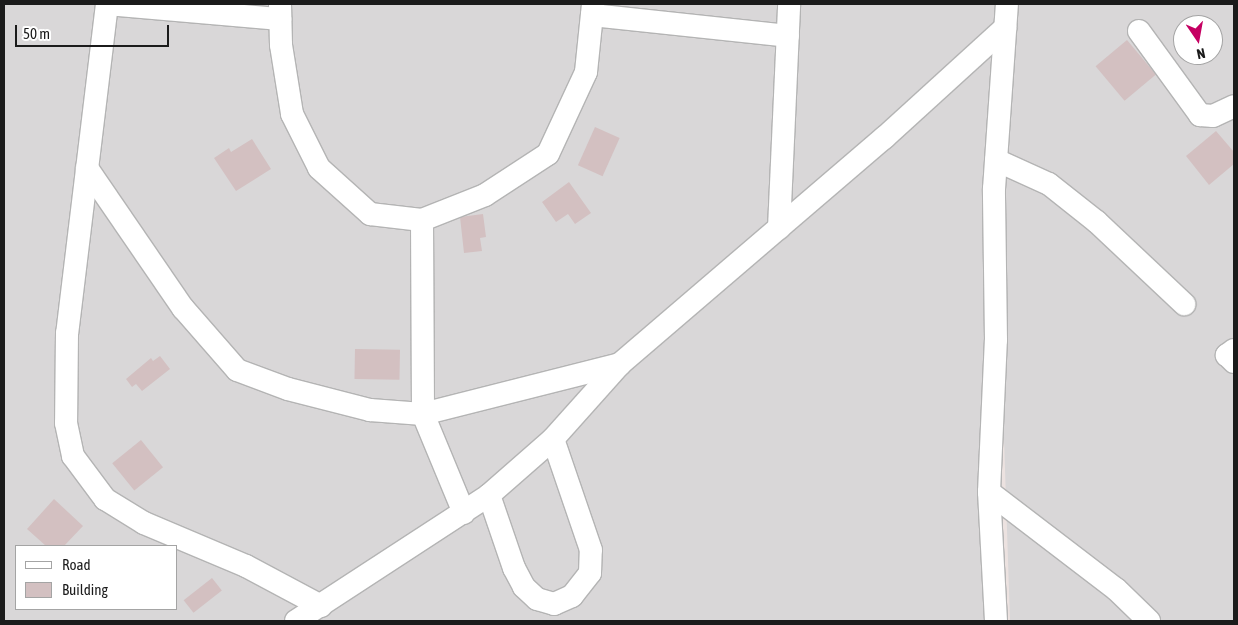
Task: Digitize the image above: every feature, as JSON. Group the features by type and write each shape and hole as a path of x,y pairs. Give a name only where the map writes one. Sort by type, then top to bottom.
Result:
{"street":[{"path":"321,606 246,566 144,523 105,499 73,456 66,422 67,333 107,4 280,11 281,46 292,114 319,168 370,214 422,220 485,194 548,154 586,72 592,9 788,36"},
{"path":"779,228 789,4"},
{"path":"996,621 989,492 996,340 996,160 1007,4"},
{"path":"296,621 489,495 553,439 620,364 779,228 1005,28"},
{"path":"1139,31 1200,115 1212,116 1234,106"},
{"path":"996,160 1049,184 1097,222 1184,304"},
{"path":"87,168 182,308 237,370 288,389 370,410 423,414 620,364"},
{"path":"422,220 423,414 464,513"},
{"path":"1234,350 1227,355 1234,362"},
{"path":"489,495 514,568 524,587 537,600 554,604 572,596 590,573 592,550 553,439"},
{"path":"989,492 1116,589 1148,621"}],"shaded area":[{"path":"4,4 1234,4 1234,621 1010,621 997,226 996,621 4,621"}],"building":[{"path":"1127,40 1156,74 1125,101 1096,66"},
{"path":"595,127 620,138 603,176 578,165"},
{"path":"1216,131 1234,152 1234,164 1209,185 1186,156"},
{"path":"252,139 271,169 236,191 214,158 229,148 231,152"},
{"path":"569,182 591,213 575,224 568,214 556,222 542,202"},
{"path":"483,214 486,237 480,238 482,251 464,253 460,217"},
{"path":"355,349 400,350 399,380 354,379"},
{"path":"160,356 170,369 142,391 136,384 132,387 126,379 151,358 153,361"},
{"path":"141,440 163,467 134,490 112,463"},
{"path":"54,499 83,526 65,545 45,545 27,529"},
{"path":"212,578 222,591 193,613 184,600"}]}
